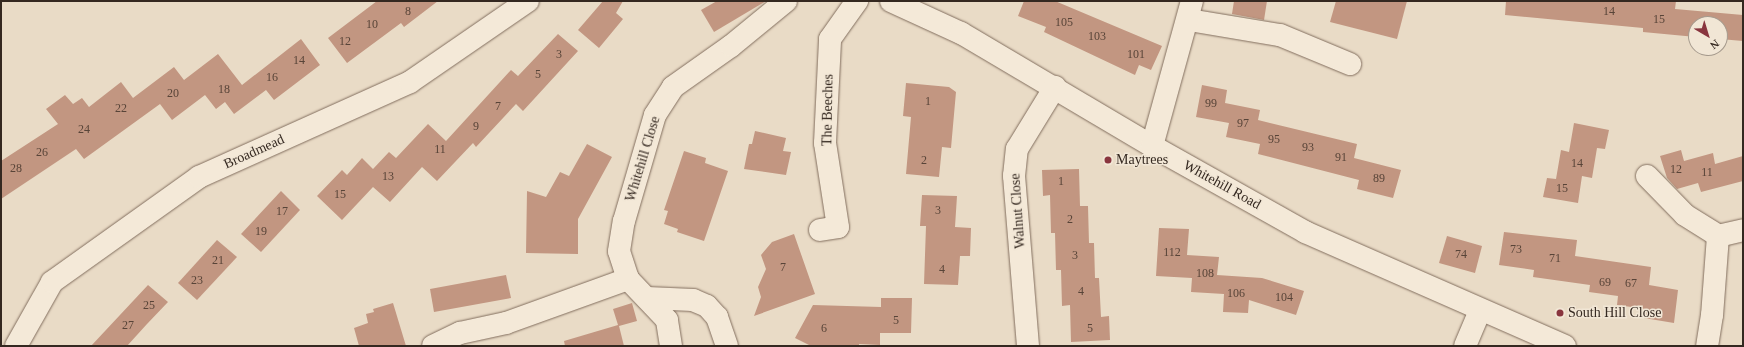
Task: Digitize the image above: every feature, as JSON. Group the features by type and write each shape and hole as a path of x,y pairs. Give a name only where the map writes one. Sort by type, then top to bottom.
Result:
{"street":[{"name":"Broadmead","path":"16,346 52,282 199,177 410,82 528,1"},
{"name":"Whitehill Close","path":"671,346 666,320 628,279 619,251 624,221 655,115 673,87 731,46 786,1"},
{"name":"The Beeches","path":"837,228 825,143 830,39 856,1"},
{"name":"Whitehill Road","path":"891,1 961,33 1055,87 1152,146 1305,232 1565,346"},
{"path":"1152,146 1190,10 1280,35 1350,64"},
{"name":"Walnut Close","path":"1028,346 1014,176 1017,148 1055,87"},
{"path":"1647,176 1685,215 1718,236 1743,230"},
{"path":"1707,346 1712,315 1718,236"},
{"path":"433,346 460,333 506,323 539,309 628,279"},
{"path":"647,298 693,300 707,306 717,317 726,346"},
{"path":"1465,346 1480,310"}],"building":[{"path":"377,1 438,1 404,27 401,23 347,63 328,38"},
{"path":"603,1 623,1 616,13 623,19 599,48 578,30"},
{"path":"717,1 766,1 714,32 701,10"},
{"path":"1024,1 1055,1 1162,46 1151,70 1139,65 1135,75 1044,32 1046,27 1018,16"},
{"path":"1234,1 1267,1 1264,20 1232,14"},
{"path":"1336,1 1407,1 1397,39 1330,22"},
{"path":"1506,1 1676,1 1675,9 1743,15 1743,41 1728,40 1728,16 1688,16 1688,36 1643,32 1643,28 1505,15"},
{"path":"558,34 578,51 523,111 516,104 476,147 473,143 437,181 422,167 390,202 373,187 342,220 317,196 342,170 347,175 362,158 373,169 389,152 396,158 428,124 446,141 511,70 518,76"},
{"path":"301,39 320,65 274,100 266,90 234,114 225,102 216,109 205,95 172,120 160,104 84,159 76,149 1,199 1,161 58,124 46,109 65,95 73,104 82,98 89,107 121,82 133,98 174,67 184,80 218,54 242,85"},
{"path":"906,83 949,87 956,92 951,148 942,147 939,177 906,174 911,117 903,116"},
{"path":"1202,85 1227,90 1225,103 1260,110 1258,120 1357,144 1354,158 1401,170 1393,198 1357,189 1359,180 1258,154 1260,144 1226,137 1229,123 1196,117"},
{"path":"1574,123 1609,130 1605,149 1597,148 1592,178 1582,176 1578,203 1543,197 1547,178 1556,179 1561,150 1569,152"},
{"path":"755,131 786,138 783,151 791,152 786,175 744,169 749,144 752,144"},
{"path":"587,144 612,157 578,219 578,254 526,253 527,191 546,197 560,172 569,176"},
{"path":"1681,150 1684,161 1713,153 1715,164 1743,156 1743,181 1701,192 1698,183 1677,189 1667,178 1660,156"},
{"path":"684,151 706,158 705,163 728,171 704,241 677,232 678,229 664,224 668,211 664,210"},
{"path":"1079,169 1080,206 1088,206 1089,243 1094,243 1095,278 1099,278 1101,317 1109,316 1110,340 1071,342 1070,305 1062,306 1061,270 1056,270 1055,233 1051,233 1050,195 1043,196 1042,170"},
{"path":"281,191 300,210 261,252 241,234"},
{"path":"922,195 957,196 955,227 971,228 970,256 960,256 958,285 924,284 926,226 920,226"},
{"path":"1159,228 1189,229 1187,255 1219,257 1217,275 1262,278 1304,291 1296,315 1249,300 1248,313 1223,312 1224,294 1191,292 1192,278 1156,276"},
{"path":"1504,232 1577,240 1575,256 1651,267 1649,285 1678,290 1674,323 1644,318 1646,309 1617,305 1618,296 1589,292 1590,285 1533,277 1534,270 1499,265"},
{"path":"794,234 815,294 754,316 761,297 758,287 766,269 761,255 772,242"},
{"path":"1447,236 1482,246 1475,273 1439,263"},
{"path":"217,240 237,257 197,300 178,283"},
{"path":"506,275 511,298 434,312 430,289"},
{"path":"148,285 168,302 127,346 91,346"},
{"path":"881,298 912,298 911,333 880,333 880,345 859,344 859,346 811,346 795,338 813,305 881,307"},
{"path":"393,303 406,346 359,346 354,328 368,323 366,314 374,312 373,309"},
{"path":"632,303 637,321 619,326 624,346 565,346 564,341 618,325 613,309"}],"place":[{"name":"Maytrees","path":"1108,160"},
{"name":"South Hill Close","path":"1560,313"}]}
